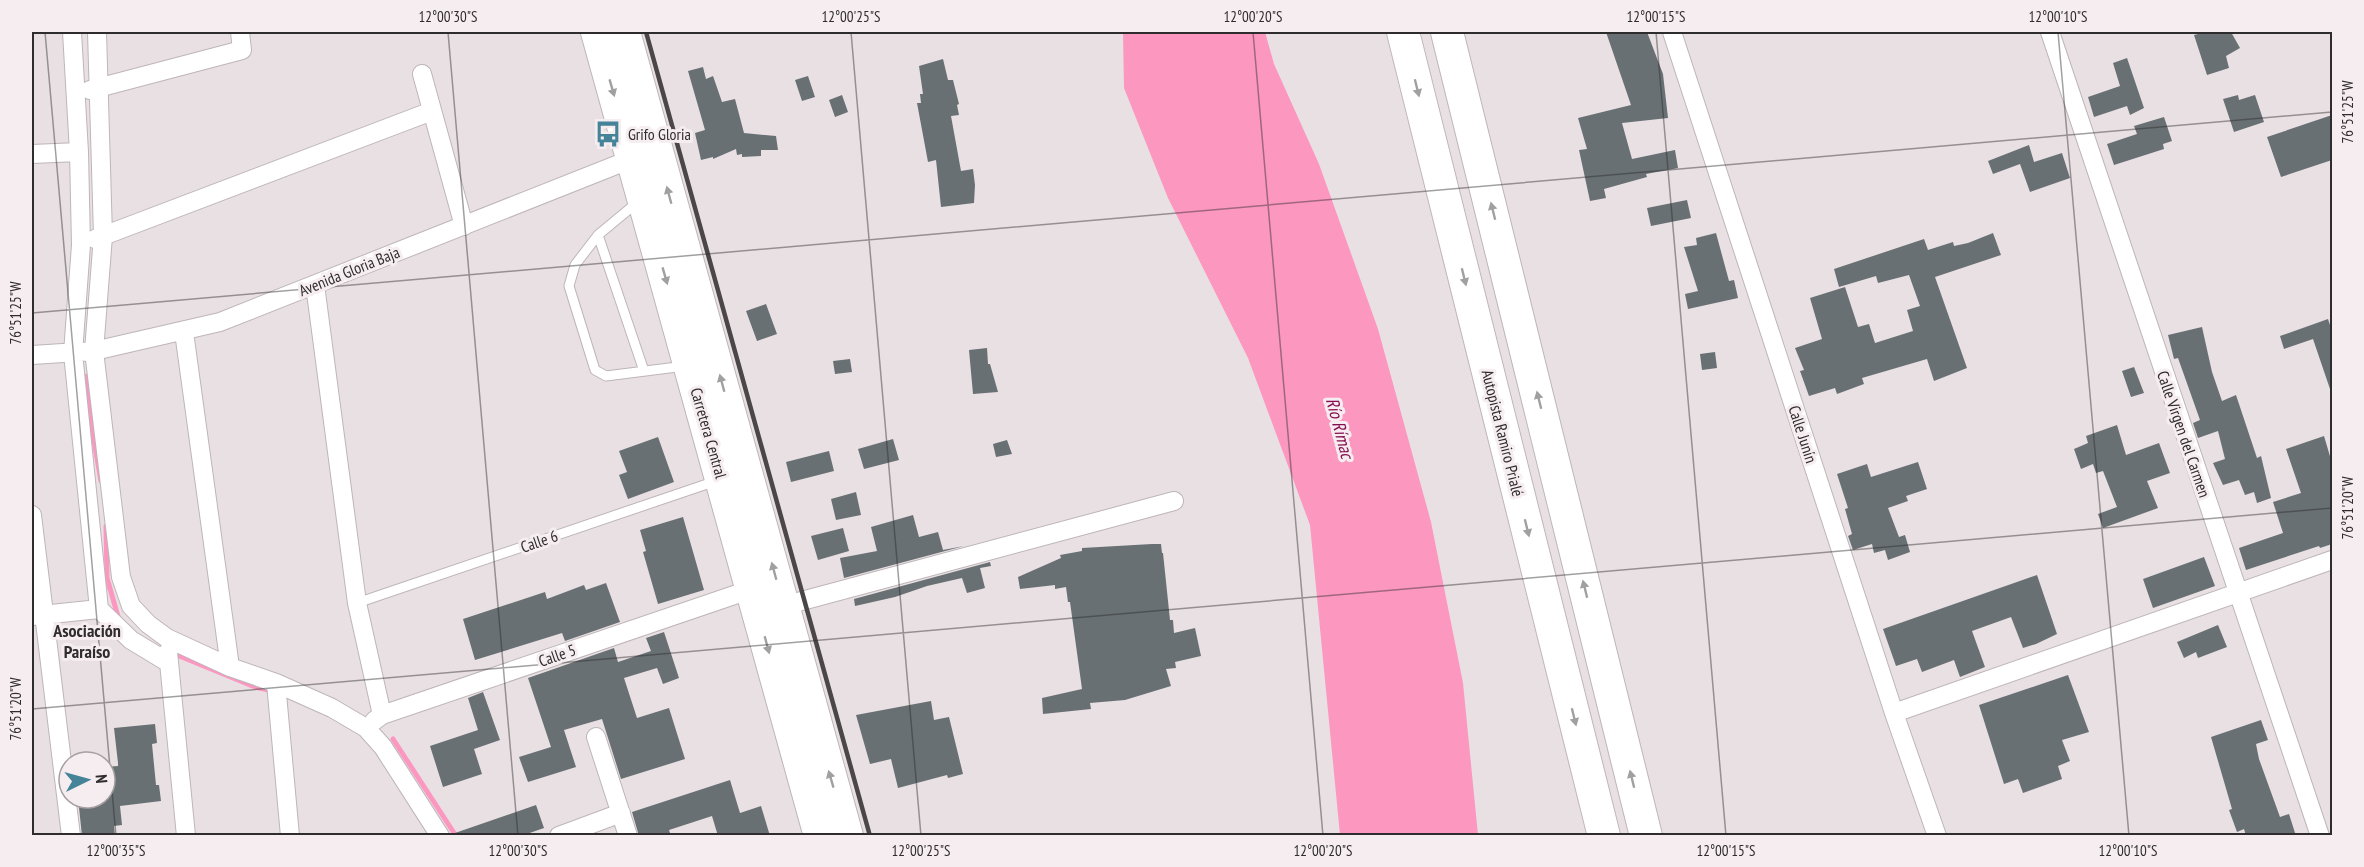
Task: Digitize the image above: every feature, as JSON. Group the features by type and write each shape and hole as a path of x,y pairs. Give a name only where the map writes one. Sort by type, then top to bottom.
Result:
{"highway":[{"name":"Carretera Central","path":"597,32 644,153 783,606 847,836"},
{"name":"Carretera Central","path":"624,32 644,153 643,198 820,836"},
{"name":"Autopista Ramiro Prialé","path":"1403,32 1604,836"},
{"path":"1447,32 1646,836"}],"street":[{"path":"72,32 79,152 81,245 73,352 99,609 131,640 170,663"},
{"path":"97,32 103,236 94,351 121,578 130,606 148,624 167,638 230,667 276,683 332,708 366,728 383,747 440,836"},
{"path":"76,93 242,50 240,32"},
{"name":"Calle Junín","path":"1672,32 1936,836"},
{"name":"Calle Virgen del Carmen","path":"2050,32 2320,836"},
{"path":"422,74 464,226"},
{"path":"81,245 432,111"},
{"path":"32,154 79,152"},
{"name":"Avenida Gloria Baja","path":"32,355 94,351 220,322 644,153"},
{"path":"315,285 357,603 382,715"},
{"path":"184,332 230,667"},
{"path":"783,606 1174,501"},
{"path":"32,515 38,615 71,836"},
{"path":"1894,713 2332,560"},
{"name":"Calle 5","path":"366,728 382,715 752,589"},
{"path":"38,615 99,609"},
{"path":"167,638 186,836"},
{"path":"276,683 290,836"},
{"path":"596,737 628,836"},
{"path":"559,836 621,813"}],"lane":[{"path":"643,198 598,235 575,265 569,286 595,370 606,376 690,365"},
{"path":"598,235 644,371"},
{"name":"Calle 6","path":"357,603 722,480"}],"water":[{"name":"Río Rímac","path":"1123,32 1265,32 1274,64 1319,164 1378,329 1431,522 1463,683 1478,835 1340,835 1310,525 1248,358 1168,198 1124,88"}],"building":[{"path":"1606,32 1647,32 1663,74 1668,118 1622,123 1632,159 1675,150 1678,168 1646,174 1647,177 1604,189 1606,198 1590,201 1579,150 1587,149 1578,118 1631,105"},
{"path":"2206,32 2231,32 2240,48 2226,56 2229,68 2207,75 2194,35"},
{"path":"2127,58 2144,108 2130,115 2127,106 2094,117 2088,97 2120,86 2113,63"},
{"path":"943,59 948,80 953,80 959,104 957,105 959,115 951,116 961,171 973,169 975,185 974,203 941,207 936,160 928,162 917,103 921,103 920,94 923,94 919,66"},
{"path":"703,67 706,79 713,76 722,102 735,99 744,133 776,136 778,150 761,150 761,156 742,157 742,154 737,155 736,149 713,159 713,157 701,160 695,133 705,130 688,71"},
{"path":"808,76 815,97 802,101 795,80"},
{"path":"842,95 848,112 835,117 829,100"},
{"path":"2238,95 2239,100 2255,95 2264,122 2234,132 2223,99"},
{"path":"2332,115 2332,160 2281,177 2267,137"},
{"path":"2164,117 2172,141 2163,144 2164,149 2114,165 2107,144 2137,134 2134,126"},
{"path":"2029,145 2034,162 2062,153 2070,178 2030,192 2020,164 1993,174 1988,161"},
{"path":"1687,200 1691,218 1651,226 1647,208"},
{"path":"1716,233 1729,281 1734,280 1738,298 1688,309 1685,294 1698,291 1684,247 1697,245 1696,238"},
{"path":"1993,233 2001,255 1935,277 1967,368 1934,381 1927,359 1862,378 1864,384 1837,394 1835,388 1809,396 1800,371 1804,370 1795,348 1822,339 1810,298 1845,287 1858,327 1869,324 1875,343 1913,331 1907,310 1920,306 1909,275 1878,283 1876,276 1839,287 1834,269 1924,239 1928,250 1953,242 1954,246 1968,243"},
{"path":"766,304 777,334 757,341 746,311"},
{"path":"2328,319 2332,331 2332,389 2330,389 2313,339 2284,349 2280,336"},
{"path":"2202,327 2212,372 2222,401 2236,395 2257,458 2261,456 2271,498 2257,503 2254,492 2245,495 2239,480 2223,485 2213,463 2225,459 2218,431 2198,438 2193,423 2200,420 2178,358 2174,359 2168,335"},
{"path":"987,348 988,364 990,364 998,392 973,394 969,350"},
{"path":"1715,352 1717,368 1702,370 1700,354"},
{"path":"850,359 852,372 835,374 833,361"},
{"path":"2134,367 2144,393 2131,397 2122,371"},
{"path":"2117,425 2126,455 2159,443 2170,473 2147,481 2158,508 2103,528 2098,514 2117,507 2103,471 2096,473 2093,464 2081,469 2074,449 2088,443 2086,436"},
{"path":"2324,436 2332,463 2332,544 2320,548 2319,546 2246,570 2239,548 2283,533 2273,502 2301,493 2286,449"},
{"path":"658,437 674,482 628,499 619,475 627,472 619,451"},
{"path":"893,439 899,460 864,469 858,449"},
{"path":"1007,440 1012,454 996,457 993,444"},
{"path":"829,451 834,471 791,482 786,462"},
{"path":"1918,462 1927,489 1906,496 1908,501 1888,508 1899,537 1905,535 1910,552 1888,560 1885,550 1874,553 1872,544 1853,550 1848,536 1852,534 1845,509 1848,508 1837,474 1867,464 1871,477"},
{"path":"856,492 861,515 836,520 831,499"},
{"path":"913,515 919,537 938,532 943,550 964,546 844,578 840,558 877,551 871,527"},
{"path":"683,517 704,590 658,604 643,552 646,551 640,530"},
{"path":"843,528 849,551 818,560 811,536"},
{"path":"1161,544 1170,620 1173,620 1174,633 1195,628 1201,656 1175,662 1176,668 1166,669 1171,686 1125,700 1090,703 1091,709 1043,714 1042,698 1082,689 1070,602 1068,602 1066,587 1055,589 1055,585 1020,589 1018,577 1061,558 1060,555 1082,551 1082,548"},
{"path":"2204,557 2215,586 2153,608 2143,579"},
{"path":"990,562 991,566 980,568 985,588 967,593 962,578 855,606 854,599"},
{"path":"2037,575 2057,634 2023,648 2011,617 1972,631 1985,667 1960,677 1954,660 1922,672 1917,659 1896,666 1883,629"},
{"path":"606,583 620,622 565,641 562,633 475,660 463,619 545,592 547,599 584,585 586,590"},
{"path":"2218,625 2227,647 2198,658 2196,652 2184,658 2177,642"},
{"path":"664,632 679,678 663,684 657,668 624,678 637,718 669,708 685,759 621,779 602,719 564,730 576,767 528,782 519,757 551,747 528,678 614,648 618,662 651,651 646,638"},
{"path":"2068,675 2089,732 2062,740 2070,761 2058,766 2062,779 2023,793 2018,779 2004,784 1979,705"},
{"path":"483,692 500,740 474,749 482,774 443,787 430,746 478,730 468,698"},
{"path":"931,701 934,720 949,717 963,774 948,778 947,775 898,788 891,759 870,764 856,715"},
{"path":"2261,720 2268,740 2256,744 2259,759 2280,817 2289,814 2296,836 2246,836 2244,829 2237,832 2229,810 2232,809 2211,737"},
{"path":"155,724 157,743 152,744 156,785 159,785 161,801 120,806 122,825 114,826 115,836 82,836 79,810 117,810 118,766 114,728"},
{"path":"730,780 740,813 761,806 770,836 718,836 712,816 669,830 671,836 639,836 632,812"},
{"path":"536,805 544,828 521,836 455,836 455,833"}],"waterway":[{"path":"87,376 92,429 101,481"},
{"path":"106,526 107,578 119,620"},
{"path":"172,653 255,687 273,691"},
{"path":"393,739 456,836"}],"railway":[{"path":"646,32 870,836"}],"place":[{"name":"Grifo Gloria","path":"608,134"}],"district":[{"name":"Asociación Paraíso","path":"87,640"}]}
